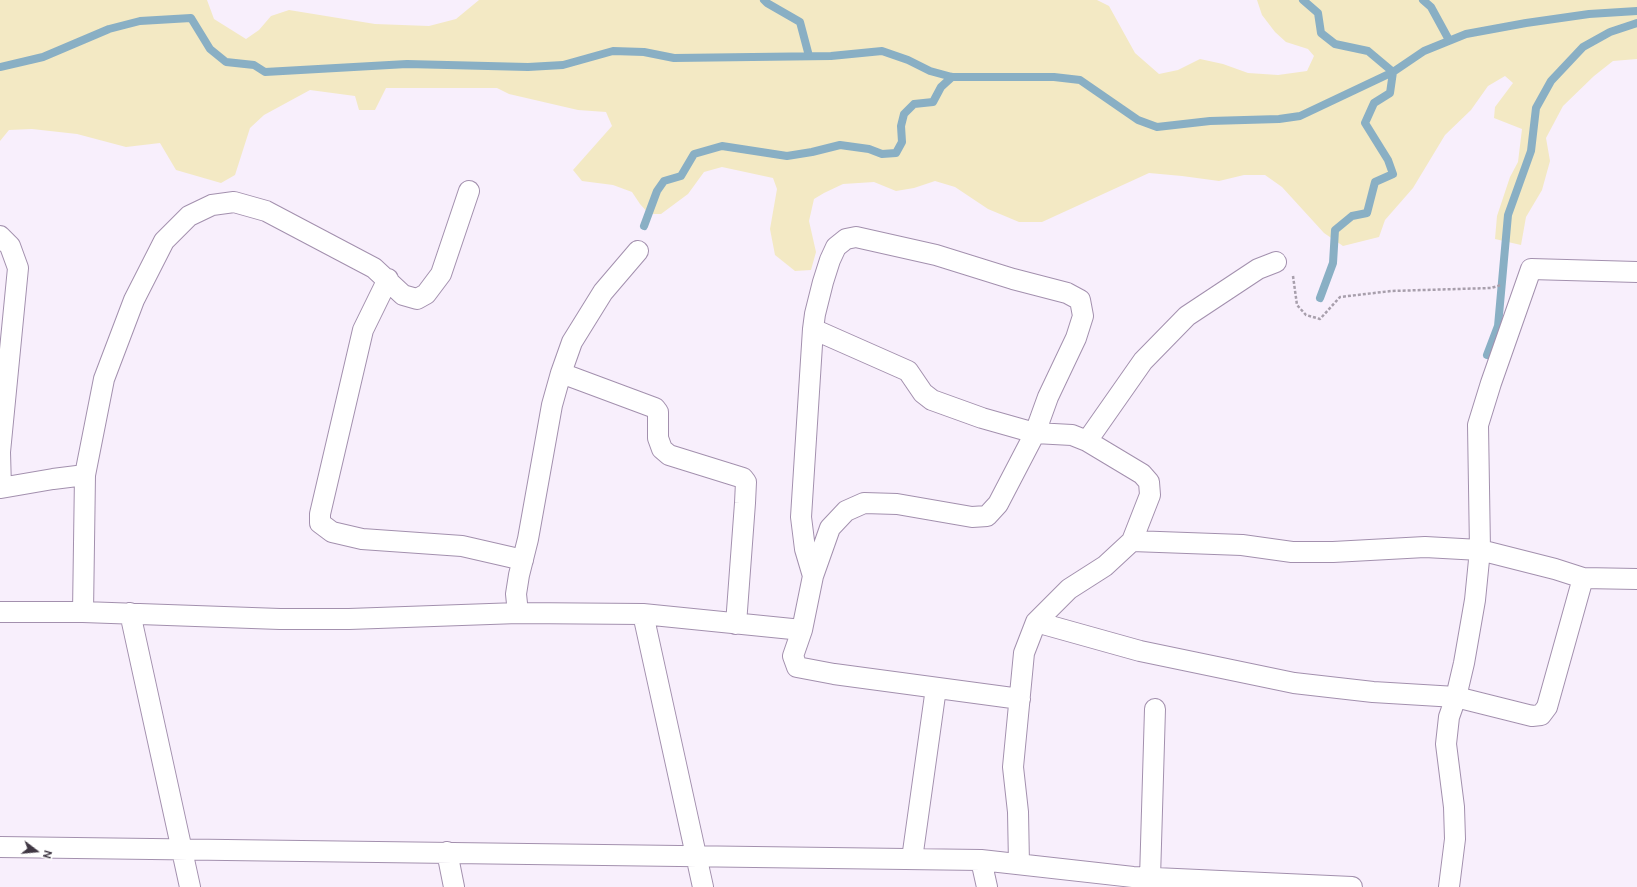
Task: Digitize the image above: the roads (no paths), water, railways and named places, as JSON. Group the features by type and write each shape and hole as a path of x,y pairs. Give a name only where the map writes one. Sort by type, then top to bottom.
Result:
{"street":[{"path":"82,612 85,475 104,379 134,300 164,241 189,216 212,205 234,202 266,211 374,268 403,295 417,299 426,294 441,274 469,191"},
{"path":"0,236 10,246 18,268 0,452 0,488 53,478 85,475"},
{"path":"813,576 805,549 800,517 815,314 830,260 836,247 846,239 856,237 936,255 1013,279 1067,293 1080,300 1082,316 1076,338 1048,397 1035,433 998,504 987,516 972,517 897,504 864,503 846,511 830,528 813,576 802,630 793,656 797,667 834,674 1020,699"},
{"path":"518,613 516,594 528,538 552,405 572,342 600,299 638,251"},
{"path":"1087,441 1143,361 1187,316 1258,269 1276,262"},
{"path":"1449,887 1455,839 1454,807 1446,744 1449,717 1456,697 1475,600 1480,550 1478,425 1490,383 1532,269 1637,272"},
{"path":"388,280 363,330 320,514 320,523 332,532 362,539 462,546 523,560"},
{"path":"814,328 908,371 923,393 932,400 982,418 1035,433 1072,435 1087,441 1142,474 1149,482 1150,495 1132,541 1105,566 1069,589 1036,622 1024,653 1013,766 1018,812 1019,864"},
{"path":"562,373 655,408 658,412 658,438 662,449 669,456 743,478 746,482 736,624"},
{"path":"1132,541 1242,545 1299,552 1334,552 1425,547 1480,550 1554,568 1583,578 1637,579"},
{"path":"1036,622 1140,651 1294,683 1373,692 1456,697 1532,716 1541,715 1547,707 1583,578"},
{"path":"0,612 130,613 280,619 349,619 518,613 643,614 802,630"},
{"path":"130,613 190,887"},
{"path":"643,614 703,887"},
{"path":"912,859 936,688"},
{"path":"1150,878 1155,709"},
{"path":"0,847 981,860 1150,878 1352,887"},
{"path":"447,852 454,887"},
{"path":"981,860 987,887"}],"waterway":[{"path":"764,0 800,22 809,56"},
{"path":"1303,0 1318,13 1321,33 1335,44 1368,51 1393,72 1390,93 1374,103 1365,123 1388,160 1393,174 1375,182 1367,213 1352,216 1335,230 1333,263 1320,298"},
{"path":"1423,0 1431,7 1449,40"},
{"path":"0,67 43,57 109,29 140,21 191,18 210,49 226,62 254,65 265,72 407,64 528,67 563,65 613,51 644,52 674,58 831,56 882,51 908,60 930,71 952,77 1054,77 1080,80 1138,120 1157,127 1210,121 1279,119 1300,116 1393,72 1424,51 1466,34 1526,23 1589,14 1637,11"},
{"path":"1487,355 1498,326 1508,215 1531,151 1536,108 1551,81 1583,47 1610,32 1637,23"},
{"path":"644,226 657,191 664,181 681,176 694,154 722,146 787,156 840,145 869,149 882,154 896,153 902,142 901,126 904,114 914,104 933,102 941,87 952,77"}]}
